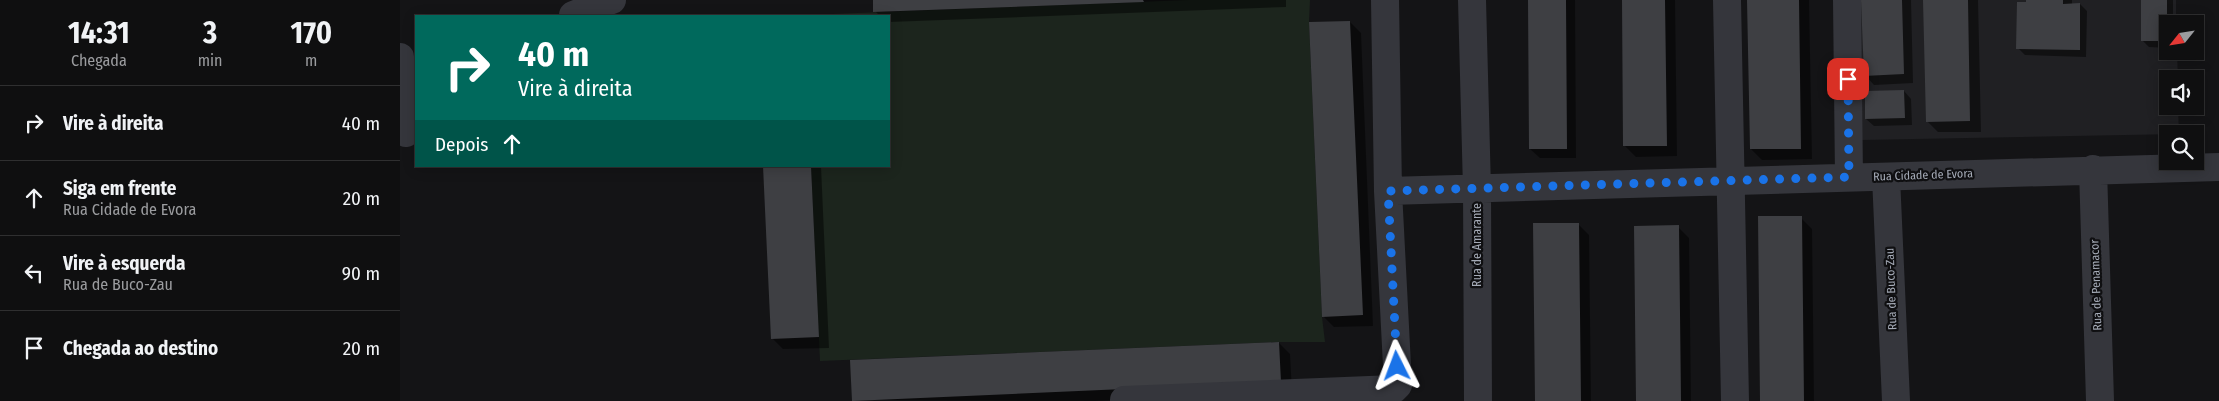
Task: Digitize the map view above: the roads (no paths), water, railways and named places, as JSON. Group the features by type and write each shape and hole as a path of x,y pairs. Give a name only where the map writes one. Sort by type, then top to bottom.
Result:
{"street":[{"path":"572,10 612,0"},
{"path":"1124,400 1396,388 1398,385 1388,191 1385,0"},
{"name":"Rua de Amarante","path":"1472,0 1477,189 1478,401"},
{"path":"1727,0 1729,182 1735,401"},
{"path":"1847,0 1849,177"},
{"path":"400,57 408,133"},
{"name":"Rua Cidade de Evora","path":"1388,191 1729,182 2093,169 2219,167"},
{"name":"Rua de Penamacor","path":"2093,169 2100,401"},
{"name":"Rua de Buco-Zau","path":"1886,177 1896,401"}]}
